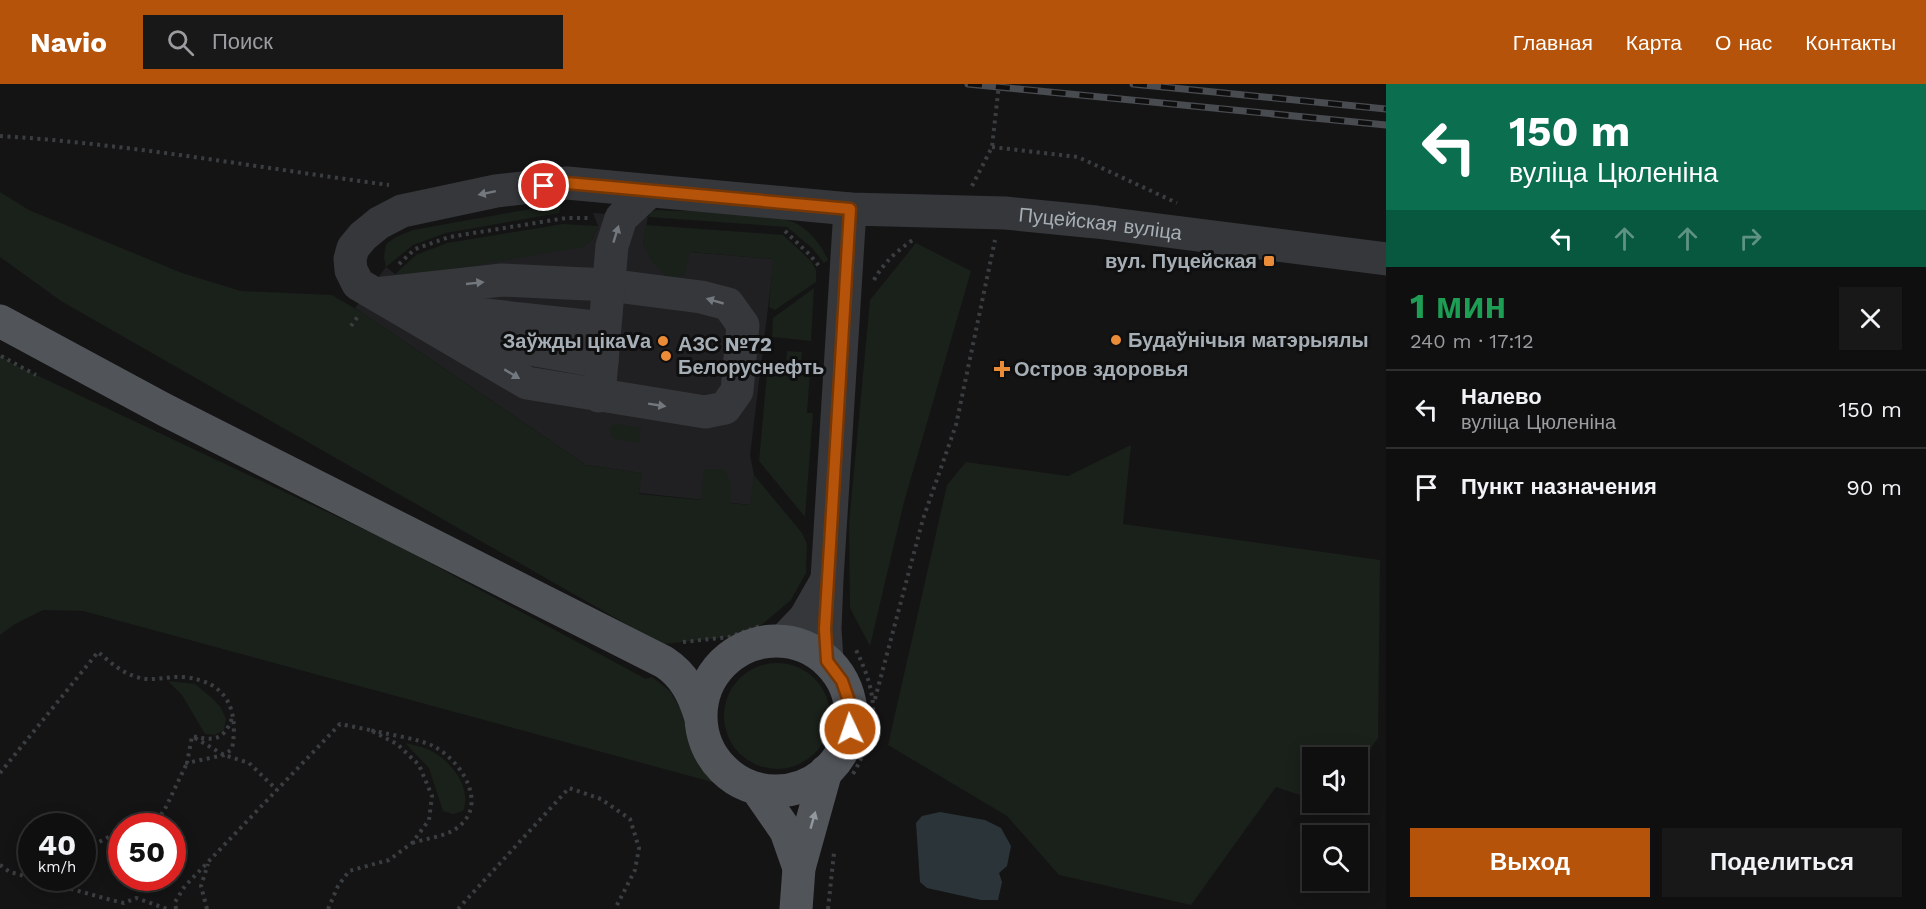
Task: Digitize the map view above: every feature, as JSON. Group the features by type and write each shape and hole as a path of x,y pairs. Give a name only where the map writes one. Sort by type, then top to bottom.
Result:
{"main road":[{"path":"0,321 165,410 670,652 700,661 733,654 757,643 775,630 806,647 841,654 842,681 850,704 850,729 842,752 839,775 799,868 796,909"},
{"path":"670,652 695,698 694,725 716,762 786,831 799,868"},
{"path":"694,725 704,692 716,670 733,654"},
{"path":"746,792 782,791 839,775"}],"street":[{"name":"Пуцейская вуліца","path":"375,294 358,284 351,270 350,259 353,248 363,236 380,223 402,211 496,190 567,183 850,209 1017,214 1386,259"},
{"path":"599,396 612,246 621,218 649,192"},
{"path":"841,654 825,629 850,209"},
{"path":"502,280 608,285 701,297 728,304 743,325 737,391 725,408 705,412 527,383 375,294 502,280"},
{"path":"375,294 467,313 604,328"},
{"path":"442,333 602,362"},
{"path":"775,630 805,618 827,579"}],"path":[{"path":"971,187 992,147 999,84"},
{"path":"0,136 230,162 395,186"},
{"path":"351,326 392,271 415,249 449,237 566,218 621,218"},
{"path":"782,230 804,248 822,271"},
{"path":"870,289 880,269 897,250 915,238"},
{"path":"839,775 862,759 872,732 874,702 922,519 956,425 995,239"},
{"path":"0,355 13,364 45,379"},
{"path":"670,652 759,627 775,630"},
{"path":"0,772 98,652 123,672 139,678 182,677 205,681 224,693 235,731 232,749 224,755 187,763"},
{"path":"841,654 866,669 874,702"},
{"path":"192,736 210,740 222,736 232,718"},
{"path":"176,909 175,902 185,886 339,724 433,745 465,777 472,791 472,804 466,819 452,831 412,843"},
{"path":"694,725 705,766 746,792"},
{"path":"328,909 338,886 349,871 389,860 412,843 429,820 432,796 419,765 397,744 370,730"},
{"path":"192,736 224,755 249,763 277,790"},
{"path":"162,813 187,763 192,736"},
{"path":"458,909 569,788 601,799 630,819 639,848 635,870 615,909"},
{"path":"828,909 835,845"},
{"path":"207,909 201,886 209,861"},
{"path":"0,865 18,874"},
{"path":"79,891 124,903 136,898 166,909"}],"shaded area":[{"path":"0,192 29,210 182,273 241,291 332,295 361,312 586,465 642,473 639,494 701,500 704,469 722,469 730,480 730,503 750,505 754,475 802,533 807,544 806,573 791,600 759,627 729,637 664,644 654,640 61,301 0,257"},
{"path":"552,205 561,206 559,213 446,233 413,245 386,267 384,257 386,244 413,230"},
{"path":"657,210 752,214 788,220 804,228 812,236 828,260 824,263 812,248 787,227 648,217 651,212"},
{"path":"593,213 648,217 643,245 689,252 774,259 750,455 754,475 751,505 639,493 641,473 586,465 355,308 386,267 395,274 592,240 598,226"},
{"path":"563,224 598,226 592,240 583,247 415,276 395,274 416,255 447,243"},
{"path":"646,225 783,235 811,261 816,270 816,282 775,310 769,307 773,259 690,252 685,274 676,279 667,277 653,263 643,245"},
{"path":"916,243 971,271 904,502 870,646 850,608 849,524 870,300"},
{"path":"814,288 811,341 772,337 773,318"},
{"path":"787,351 802,352 800,370 810,372 807,413 813,413 805,517 759,461 767,373 785,375"},
{"path":"0,355 13,364 393,543 646,679 652,677 670,691 685,717 688,735 705,766 723,785 83,611 43,610 15,624 0,635"},
{"path":"619,424 641,428 639,443 614,439 610,434 610,427"},
{"path":"1131,445 1123,524 1380,560 1378,738 1368,752 1368,747 1302,747 1302,796 1276,787 1191,905 1059,875 1007,816 888,745 947,485 966,462 1068,476"},
{"path":"777,663 797,667 814,679 826,696 830,716 826,736 814,753 797,765 777,769 757,765 740,753 728,736 724,716 728,696 740,679 757,667"},
{"path":"168,681 195,684 212,698 221,708 226,719 224,730 215,735 205,734 182,695"},
{"path":"405,743 430,750 454,770 465,794 463,811 453,814 443,811 429,768"},
{"path":"940,812 985,820 1001,828 1011,846 1007,866 999,873 1002,882 998,900 981,900 927,888 920,882 916,823 922,816"}],"railway":[{"path":"968,84 1386,125"},
{"path":"1133,84 1386,109"}],"place":[{"name":"вул. Пуцейская","path":"1269,261"},
{"name":"Будаўнічыя матэрыялы","path":"1116,340"},
{"name":"Заўжды цікаVа","path":"663,341"},
{"name":"АЗС №72 Белоруснефть","path":"666,356"},
{"name":"Остров здоровья","path":"1002,369"}],"route":[{"path":"544,186 567,183 850,209 825,629 827,661 842,681 850,704 850,729"}]}
